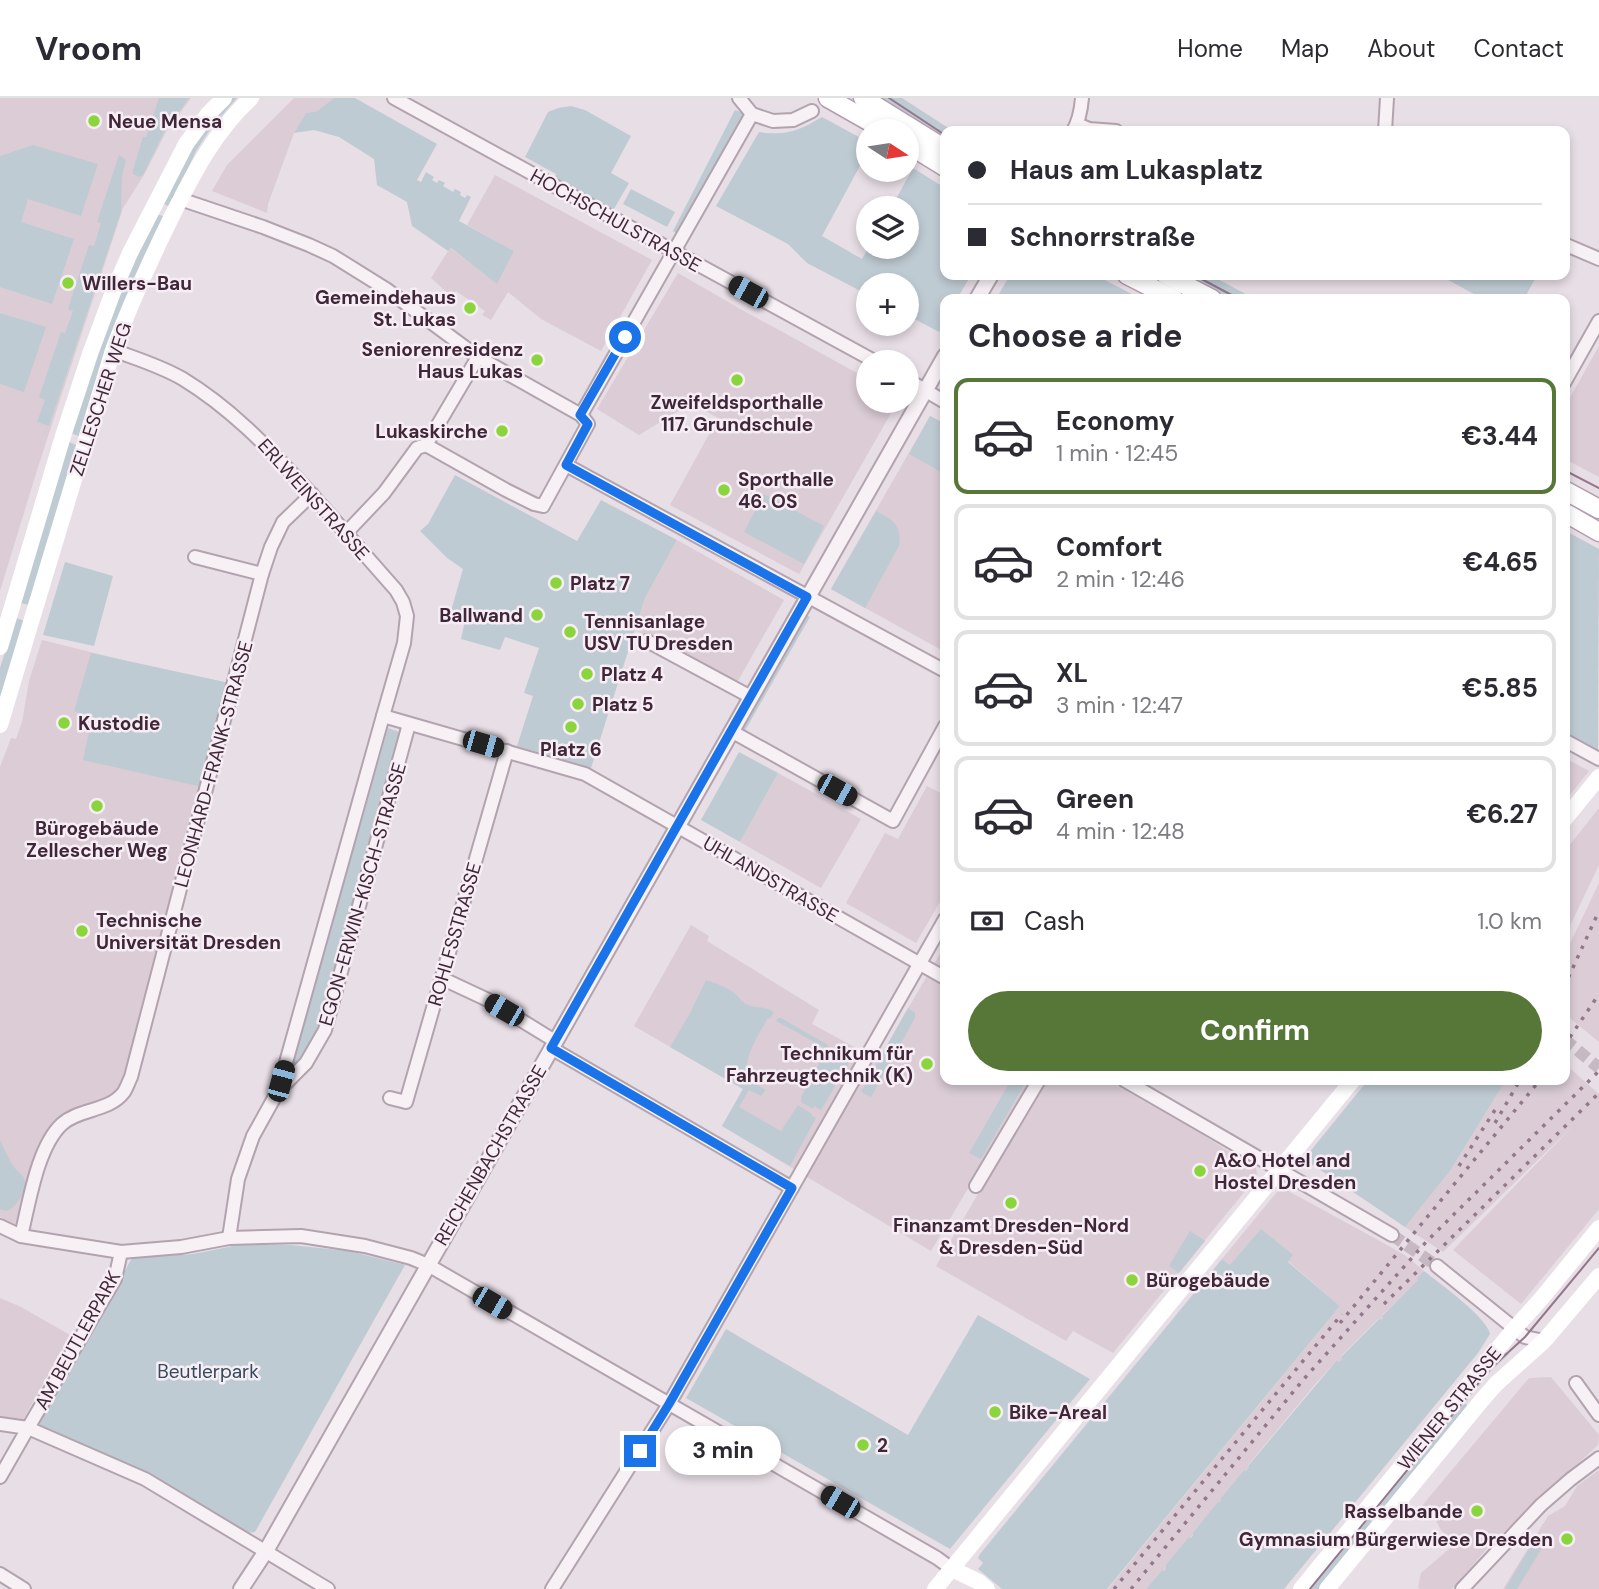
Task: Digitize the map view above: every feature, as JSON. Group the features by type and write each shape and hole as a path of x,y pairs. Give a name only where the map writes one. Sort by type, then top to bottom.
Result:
{"main road":[{"name":"ZELLESCHER WEG","path":"0,647 75,401 113,292 186,144 223,98"},
{"name":"ZELLESCHER WEG","path":"0,724 113,350 125,320 154,252 197,167 214,140 251,98"},
{"path":"828,98 865,119"},
{"path":"863,98 940,146"},
{"path":"919,151 940,164"},
{"path":"1137,280 1164,294"},
{"path":"1176,280 1202,294"},
{"path":"1570,494 1599,509"},
{"path":"1570,515 1599,531"},
{"path":"1570,813 1599,777"},
{"path":"935,1589 1349,1085"},
{"name":"WIENER STRASSE","path":"1327,1589 1496,1384 1528,1337 1541,1299 1599,1228"},
{"name":"WIENER STRASSE","path":"1301,1589 1528,1337 1599,1276"},
{"path":"952,1569 965,1589"},
{"path":"952,1569 979,1582 987,1589"}],"street":[{"name":"HOCHSCHULSTRASSE","path":"394,98 856,351"},
{"path":"739,98 752,114 773,121 793,120 812,111"},
{"path":"1075,126 1082,98"},
{"path":"1385,126 1387,98"},
{"path":"580,415 752,114"},
{"path":"180,199 310,245 333,256 386,289 478,357 580,415 588,424 543,506 506,490 426,445"},
{"path":"1570,247 1599,259"},
{"path":"1570,372 1599,321"},
{"name":"ERLWEINSTRASSE","path":"113,350 157,366 201,391 255,435 312,494 396,590 407,616 404,643 383,716"},
{"path":"346,533 384,493 417,448 426,445 478,357"},
{"name":"REICHENBACHSTRASSE","path":"241,1589 266,1551 940,364"},
{"path":"919,386 940,399"},
{"path":"566,465 940,668"},
{"name":"LEONHARD-FRANK-STRASSE","path":"21,1236 43,1153 52,1136 79,1113 105,1107 123,1093 131,1077 262,574 283,522 312,494"},
{"path":"195,557 262,574"},
{"path":"647,641 751,697"},
{"name":"UHLANDSTRASSE","path":"383,716 585,774 940,975"},
{"name":"EGON-ERWIN-KISCH-STRASSE","path":"229,1238 237,1179 253,1136 278,1091 383,716"},
{"name":"EGON-ERWIN-KISCH-STRASSE","path":"278,1091 306,1063 325,1030 409,724"},
{"path":"732,731 893,821 940,735"},
{"path":"1570,743 1599,759"},
{"name":"ROHLFSSTRASSE","path":"390,1098 406,1102 508,751"},
{"path":"552,1589 669,1404 940,928"},
{"path":"441,978 488,1000 553,1045 792,1188"},
{"path":"976,1186 1037,1085"},
{"path":"1133,1085 1392,1235"},
{"path":"0,1226 21,1236 121,1252"},
{"name":"AM BEUTLERPARK","path":"328,1589 145,1479 28,1428 115,1279 121,1252 181,1247 229,1238 301,1236 366,1246 411,1258 428,1265 952,1569"},
{"path":"1437,1266 1528,1337"},
{"path":"1576,1383 1599,1416"},
{"path":"0,1424 28,1428 0,1477"},
{"path":"1462,1589 1541,1505 1599,1458"},
{"path":"0,1574 24,1589"}],"shaded area":[{"path":"0,98 191,98 166,132 123,208 0,591"},
{"path":"294,98 334,98 317,111 306,113 294,133 267,213 212,191 227,165"},
{"path":"495,175 652,260 601,351 541,319 508,292 491,320 482,315 485,311 456,291 452,297 431,278 450,248 497,283 514,251 467,225"},
{"path":"678,273 856,372 856,413 891,413 799,574 670,505 718,418 691,403 639,435 597,409"},
{"path":"1599,346 1599,477 1570,462 1570,397"},
{"path":"930,416 940,421 940,649 831,589"},
{"path":"677,540 784,600 735,686 635,630 645,598"},
{"name":"Technische Universität Dresden","path":"42,640 229,683 127,1076 121,1088 109,1097 64,1113 52,1123 44,1137 17,1225 0,1217 0,767 11,738 16,739 22,722 29,681"},
{"path":"1570,761 1589,771 1570,795"},
{"path":"778,773 861,819 821,888 740,842"},
{"path":"927,786 940,792 940,902 916,943 846,903 885,833 898,839"},
{"path":"1599,808 1599,865 1570,926 1570,845"},
{"path":"1599,883 1599,1042 1570,1018 1570,943"},
{"path":"691,925 709,936 707,941 819,1010 812,1024 878,1060 940,954 940,1085 1029,1085 931,1251 722,1126 743,1089 634,1026"},
{"path":"1570,1068 1599,1094 1599,1209 1521,1304 1453,1250 1573,1126 1443,1252 1405,1227 1450,1171 1503,1085 1570,1085"},
{"path":"1041,1085 1116,1085 1256,1168 1254,1180 1113,1353 1073,1331 1066,1341 936,1266"},
{"path":"1281,1187 1389,1246 1424,1271 1417,1278 1419,1280 1317,1382 1167,1567 1146,1589 1108,1589 1340,1306 1288,1261 1293,1255 1230,1265 1222,1259"},
{"path":"0,1298 70,1335 23,1420 0,1416"},
{"path":"1551,1377 1599,1435 1598,1445 1491,1544 1452,1589 1418,1588 1421,1573 1455,1544 1441,1530 1433,1515 1421,1507 1529,1378"},
{"name":"Gymnasium Bürgerwiese Dresden","path":"1599,1470 1599,1589 1503,1589 1548,1516 1565,1506 1577,1486"}],"green space":[{"path":"159,98 189,98 164,132 143,175 139,177 133,174 133,170"},
{"path":"232,98 237,98 211,128 196,151 170,207 162,203 198,138"},
{"path":"334,98 355,98 437,144 417,180 421,182 426,172 434,177 432,180 445,183 443,186 453,192 455,189 465,198 467,195 471,197 459,221 514,251 497,284 451,248 448,251 412,226 407,202 377,185 374,159 339,137 314,130 294,133 306,113 317,111"},
{"path":"876,98 902,98 945,126 940,126 940,140 919,126 919,119 908,119"},
{"path":"571,106 585,110 631,136 611,173 629,183 611,214 553,182 556,174 525,157 548,112"},
{"path":"735,110 744,113 676,233 673,231"},
{"path":"822,117 856,135 856,173 822,236 856,256 856,259 919,259 919,196 898,196 905,182 919,182 919,172 940,185 940,280 968,280 960,294 940,294 939,332 919,321 919,273 856,273 856,289 807,263 788,244 716,206 759,132 792,131"},
{"path":"33,145 98,164 81,216 28,199 21,222 74,239 52,304 0,287 0,156"},
{"path":"119,155 126,160 122,176 121,212 49,426 37,422 45,400 39,397 61,332 65,333 73,311 68,309 89,245 94,246 101,223 97,222"},
{"path":"631,189 675,212 667,227 623,204"},
{"path":"157,214 165,217 81,437 71,433 93,364 122,287"},
{"path":"1007,280 1105,280 1132,294 999,294"},
{"path":"1188,280 1219,280 1246,294 1214,294"},
{"path":"1448,280 1534,280 1527,294 1474,294"},
{"path":"0,313 46,327 24,392 0,384"},
{"path":"930,416 940,421 940,471 909,454"},
{"path":"69,442 79,446 30,605 20,603"},
{"name":"Tennisanlage USV TU Dresden","path":"455,475 577,541 601,500 677,540 645,598 591,768 517,746 533,696 524,693 539,648 505,637 500,650 461,639 466,616 451,611 463,569 447,558 420,531 428,524"},
{"path":"764,494 824,526 804,564 744,532"},
{"path":"876,511 895,524 900,539 899,546 865,608 831,589"},
{"path":"1570,533 1599,549 1598,752 1570,736"},
{"path":"65,562 113,576 94,646 43,635"},
{"path":"806,615 810,617 743,734 740,732"},
{"path":"16,618 25,621 0,705 0,668"},
{"path":"91,653 229,683 202,787 83,760 92,717 74,711"},
{"path":"388,728 402,733 322,1025 314,1044 290,1073"},
{"path":"739,752 778,773 740,842 701,820"},
{"path":"706,980 730,990 748,1005 774,1012 755,1041 747,1067 751,1080 766,1090 761,1096 749,1090 739,1107 781,1131 798,1105 816,1118 790,1166 722,1126 743,1089 670,1047"},
{"path":"908,1008 915,1013 915,1018 871,1097 861,1092"},
{"path":"778,1018 828,1045 828,1050 838,1050 852,1057 821,1110 801,1102 801,1097 827,1049 776,1021"},
{"path":"1008,1085 1024,1085 981,1159 969,1153"},
{"path":"1364,1085 1503,1085 1450,1171 1405,1227 1304,1159"},
{"path":"0,1141 25,1183 20,1198 12,1209 7,1211 0,1209"},
{"path":"1261,1229 1293,1255 1288,1262 1340,1306 1107,1589 1002,1589 978,1569 983,1563 978,1558 980,1554 1222,1259 1230,1265"},
{"path":"1190,1231 1205,1241 1179,1273 1169,1266"},
{"name":"Beutlerpark","path":"238,1245 291,1245 349,1251 405,1265 255,1532 246,1533 147,1474 97,1450 36,1426 132,1258 193,1254"},
{"path":"1424,1271 1472,1310 1490,1334 1478,1353 1284,1589 1146,1589 1162,1570 1164,1571 1166,1565 1189,1537 1191,1538 1220,1499 1337,1360 1339,1362 1379,1319 1383,1318"},
{"path":"978,1315 1090,1379 950,1549 686,1398 726,1329 908,1435"},
{"path":"1503,1350 1509,1354 1465,1403 1469,1407 1320,1589 1307,1589"},
{"path":"1536,1537 1545,1543 1517,1589 1505,1589"}],"tunnel":[{"path":"1570,1044 1599,1068"},
{"path":"1392,1235 1437,1266"}],"tram line":[{"path":"889,98 940,132"},
{"path":"1203,280 1230,294"},
{"path":"1570,473 1599,488"},
{"path":"1310,1589 1490,1369 1525,1337 1599,1248"}],"railway":[{"path":"1570,974 1599,911"},
{"path":"1570,1037 1599,994"},
{"path":"1131,1589 1303,1380 1427,1241 1599,1071"},
{"path":"1495,1123 1517,1085"},
{"path":"1340,1323 1536,1085"},
{"path":"1384,1304 1599,1093"},
{"path":"1459,1166 1495,1110"},
{"path":"1114,1589 1342,1314"}],"place":[{"name":"Neue Mensa","path":"94,121"},
{"name":"Willers-Bau","path":"68,283"},
{"name":"Gemeindehaus St. Lukas","path":"470,308"},
{"name":"Seniorenresidenz Haus Lukas","path":"537,360"},
{"name":"Zweifeldsporthalle 117. Grundschule","path":"737,380"},
{"name":"Lukaskirche","path":"502,431"},
{"name":"Sporthalle 46. OS","path":"724,490"},
{"name":"Platz 7","path":"556,583"},
{"name":"Ballwand","path":"537,615"},
{"name":"Tennisanlage USV TU Dresden","path":"570,632"},
{"name":"Platz 4","path":"587,674"},
{"name":"Platz 5","path":"578,704"},
{"name":"Kustodie","path":"64,723"},
{"name":"Platz 6","path":"571,727"},
{"name":"Bürogebäude Zellescher Weg","path":"97,806"},
{"name":"Technische Universität Dresden","path":"82,931"},
{"name":"Technikum für Fahrzeugtechnik (K)","path":"927,1064"},
{"name":"A&O Hotel and Hostel Dresden","path":"1200,1171"},
{"name":"Finanzamt Dresden-Nord & Dresden-Süd","path":"1011,1203"},
{"name":"Bürogebäude","path":"1132,1280"},
{"name":"Bike-Areal","path":"995,1412"},
{"name":"2","path":"863,1445"},
{"name":"Rasselbande","path":"1477,1511"},
{"name":"Gymnasium Bürgerwiese Dresden","path":"1567,1539"}],"route":[{"path":"625,337 580,415 588,424 566,465 807,597 551,1048 792,1188 640,1451"}]}
